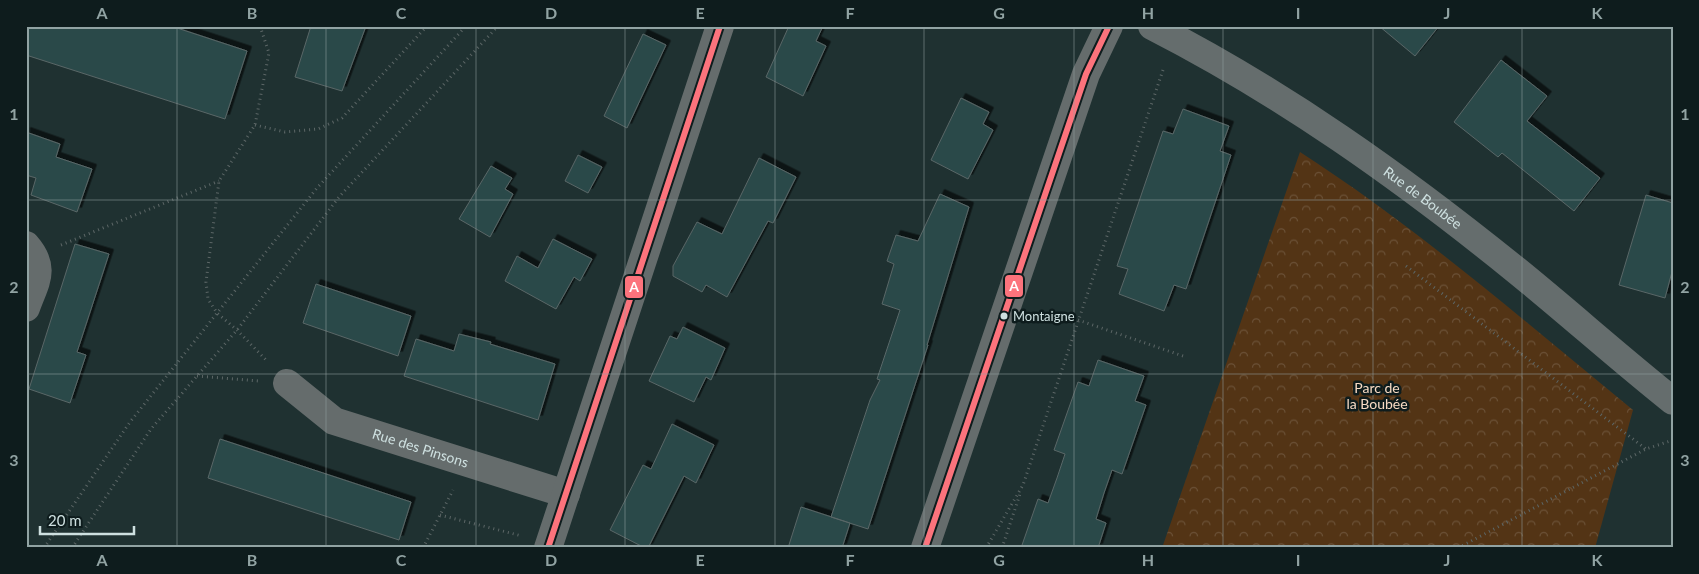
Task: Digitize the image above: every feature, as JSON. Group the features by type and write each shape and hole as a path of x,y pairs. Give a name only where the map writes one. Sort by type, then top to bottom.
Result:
{"street":[{"path":"538,543 566,494 720,26"},
{"path":"925,548 1086,74 1109,26"},
{"name":"Rue de Boubée","path":"1152,26 1268,90 1376,163 1515,269 1670,392"},
{"path":"26,308 39,270 31,251"},
{"name":"Rue des Pinsons","path":"287,383 334,421 566,494"}],"path":[{"path":"260,26 269,53 255,125 219,181 206,282 208,299 217,313 237,330 287,383"},
{"path":"255,125 285,132 318,129 342,118 427,26"},
{"path":"44,548 130,422 317,188 466,26"},
{"path":"72,548 151,429 237,330 339,197 498,26"},
{"path":"1002,548 1165,63 1179,40"},
{"path":"31,251 86,234 219,181"},
{"path":"1406,266 1646,449"},
{"path":"1078,320 1183,356"},
{"path":"197,376 287,383"},
{"path":"1458,548 1646,449 1673,440"},
{"path":"423,548 467,463"},
{"path":"986,548 1023,485"},
{"path":"440,515 538,543"}],"green space":[{"name":"Parc de la Boubée","path":"1300,152 1344,181 1428,244 1511,309 1633,410 1595,548 1162,548"}],"building":[{"path":"26,26 171,26 247,51 225,119 26,55"},
{"path":"311,26 366,26 342,91 295,77"},
{"path":"789,26 823,26 816,41 826,46 803,96 766,77"},
{"path":"1379,26 1439,26 1415,56"},
{"path":"643,34 666,45 627,128 604,116"},
{"path":"1501,60 1547,96 1527,121 1600,178 1574,211 1502,153 1498,157 1454,122"},
{"path":"961,98 989,112 983,124 993,130 968,179 931,160"},
{"path":"1183,109 1229,126 1220,151 1231,155 1186,289 1174,285 1164,311 1119,294 1128,269 1117,266 1163,131 1173,134"},
{"path":"26,132 60,144 56,157 92,169 77,212 31,195 36,178 26,175"},
{"path":"578,155 602,167 588,193 565,181"},
{"path":"759,158 796,177 773,223 768,221 727,297 706,285 702,292 673,276 673,266 697,222 722,234"},
{"path":"491,166 512,178 505,189 513,194 490,237 459,219"},
{"path":"940,194 969,207 928,345 868,529 831,517 870,400 880,380 877,379 900,310 882,304 894,264 887,261 896,235 918,241"},
{"path":"1646,195 1673,203 1673,268 1665,298 1619,285"},
{"path":"553,239 592,259 580,281 574,277 556,309 505,281 517,256 538,268"},
{"path":"75,244 109,254 77,352 86,355 70,403 29,389"},
{"path":"316,284 411,316 398,356 303,323"},
{"path":"683,327 725,348 711,380 706,377 694,402 649,381 670,336 677,339"},
{"path":"459,334 491,342 490,344 555,364 538,420 404,376 416,339 454,351"},
{"path":"1098,360 1144,376 1135,401 1146,405 1122,474 1112,470 1104,493 1096,519 1106,523 1098,548 1021,548 1038,499 1048,503 1057,478 1065,454 1054,450 1078,382 1089,386"},
{"path":"672,424 714,445 696,483 684,476 648,548 645,548 610,530 643,465 651,469"},
{"path":"220,439 411,502 399,540 208,478"},
{"path":"801,507 850,523 842,548 788,548"}],"transit line":[{"name":"A","path":"548,548 720,26"},
{"name":"A","path":"925,548 1086,74 1109,26"}],"place":[{"name":"Montaigne","path":"1004,316"}]}
